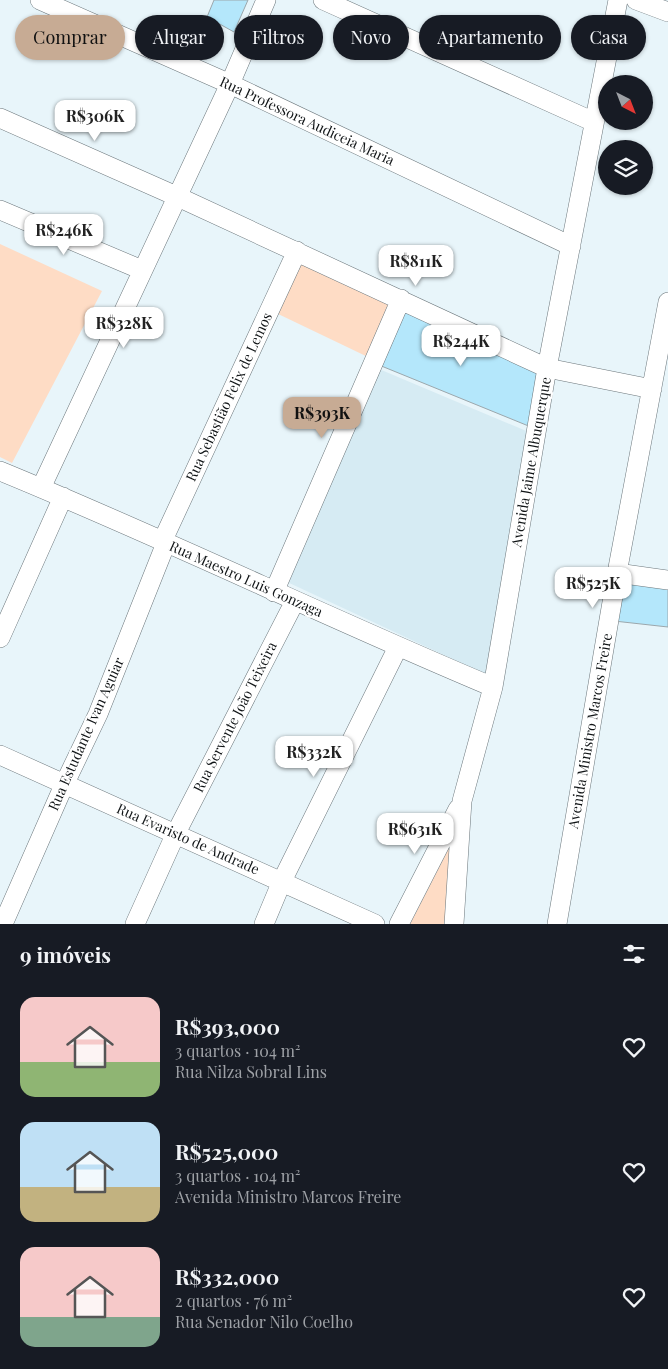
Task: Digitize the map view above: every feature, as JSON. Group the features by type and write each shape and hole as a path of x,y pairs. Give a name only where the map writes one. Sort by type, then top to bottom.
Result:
{"street":[{"name":"Rua Professora Audiceia Maria","path":"40,0 230,84 571,246"},
{"path":"41,488 230,84 266,0"},
{"path":"323,0 594,122"},
{"name":"Avenida Jaime Albuquerque","path":"454,924 462,801 493,687 547,368 618,0"},
{"path":"636,0 668,12"},
{"path":"0,118 297,251 547,368 652,389"},
{"path":"0,210 142,270"},
{"name":"Rua Sebastião Felix de Lemos","path":"164,542 297,251"},
{"path":"274,592 401,299"},
{"name":"Avenida Ministro Marcos Freire","path":"557,924 617,573 668,302"},
{"name":"Rua Maestro Luis Gonzaga","path":"0,471 493,687"},
{"path":"0,638 63,497"},
{"name":"Rua Estudante Ivan Aguiar","path":"3,924 64,785 98,714 164,542"},
{"path":"617,573 668,580"},
{"name":"Rua Servente João Teixeira","path":"135,924 176,833 295,601"},
{"path":"264,924 282,881 398,647"},
{"name":"Rua Evaristo de Andrade","path":"0,755 375,924"},
{"path":"399,924 462,801"}],"shaded area":[{"path":"0,244 102,291 12,463 0,457"},
{"path":"299,257 400,303 370,358 274,312"},
{"path":"379,369 531,433 489,676 285,581"},
{"path":"454,838 447,924 410,924"}],"building":[{"path":"214,0 248,0 241,15 234,15 234,32 224,26 224,15 208,15"},
{"path":"402,306 543,372 531,427 374,363"},
{"path":"621,578 668,586 668,627 614,621"}]}
